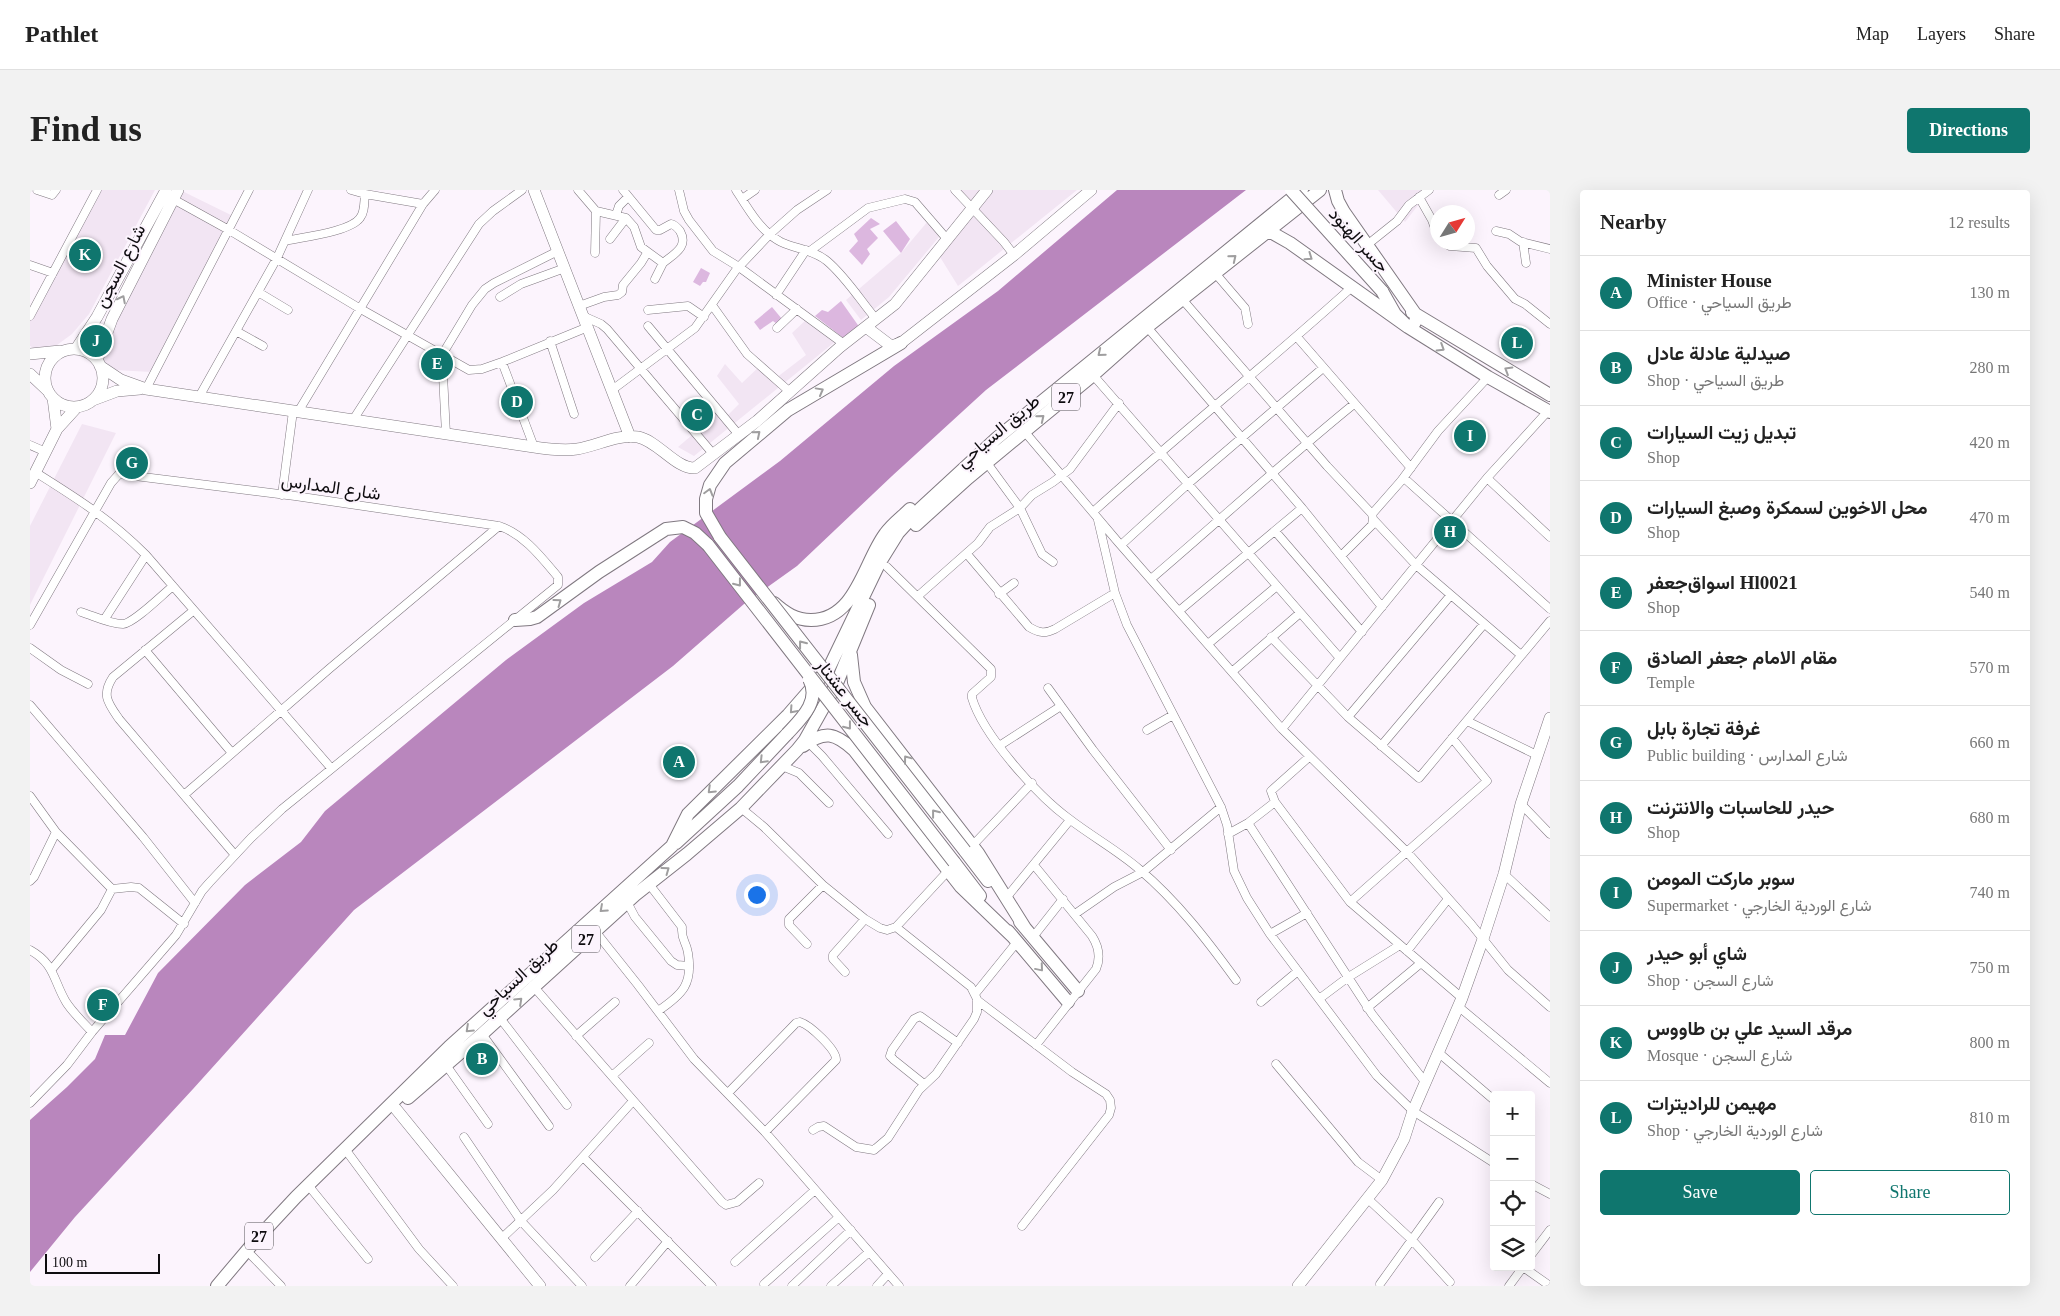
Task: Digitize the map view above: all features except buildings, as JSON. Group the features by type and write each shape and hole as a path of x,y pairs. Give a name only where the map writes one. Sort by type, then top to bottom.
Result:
{"main road":[{"name":"جسر الهنود","path":"1291,190 1382,291"},
{"name":"طريق السياحي","path":"361,1134 396,1109 500,1018 627,902 741,808 806,741 837,682 887,567 914,527 987,463 1021,427 1302,190"},
{"name":"طريق السياحي","path":"217,1286 255,1241 306,1188 472,1026 667,852 677,839 688,814 788,715 829,668 880,562 898,533 935,494 998,438 1021,427 1093,375 1147,327 1320,190"},
{"path":"1335,190 1344,212 1422,318"},
{"path":"1268,230 1290,243 1413,331 1549,412"},
{"path":"1382,291 1422,318 1550,395"},
{"path":"1382,291 1395,314 1413,331"},
{"path":"1413,331 1414,325 1422,318"},
{"name":"جسر عشتار","path":"901,343 778,416 736,452 717,474 710,486 706,499 706,513 720,537 762,592 969,848"},
{"path":"762,592 783,611 795,618 818,620 830,616 844,605 856,588 885,534 894,523 998,438"},
{"name":"جسر عشتار","path":"515,620 537,617 599,572 666,529 678,526 688,529 708,545 800,664 951,867"},
{"path":"855,638 851,655 851,668 854,682 865,707 1029,932"},
{"path":"667,852 738,786 810,708 812,684 800,664"},
{"path":"806,741 830,735 841,739 854,750 951,867 1068,1002"},
{"path":"969,848 1029,932 1078,991"},
{"name":"طريق السياحي","path":"224,1286 252,1256 306,1188"}],"street":[{"path":"37,190 52,195 56,190"},
{"path":"30,316 97,190"},
{"path":"146,389 249,190"},
{"path":"199,397 277,258 308,190"},
{"path":"351,190 423,204"},
{"path":"282,495 296,412 423,204 435,190"},
{"path":"353,420 479,224 493,211 522,190"},
{"path":"534,190 630,437"},
{"path":"578,190 596,211 626,218 634,227 638,242 646,253 662,263"},
{"path":"680,190 684,210 689,220 713,251 739,267 844,344"},
{"path":"736,190 763,228 781,242 808,251 826,260 844,278 876,319"},
{"path":"742,199 755,190"},
{"path":"612,390 695,328 739,267 770,234 797,210 827,190"},
{"path":"955,190 1014,255"},
{"path":"30,354 70,350 91,354 99,363 121,380 146,389 534,447 569,450 630,437 643,438 690,468 701,465 739,435 844,344 902,298 987,190"},
{"path":"866,327 891,346 901,343 1014,255 1091,190"},
{"path":"1367,245 1397,221 1409,205 1429,190"},
{"path":"1499,195 1506,190"},
{"path":"167,193 359,308 469,370 482,369 502,362 550,341 604,297 618,295 622,292 624,285 641,263 646,253"},
{"name":"شارع السجن","path":"70,350 97,317 141,236 167,193"},
{"name":"شارع السجن","path":"99,363 112,319 152,241 167,193"},
{"path":"616,215 625,193 656,230 660,230 670,224 678,229 684,240 682,247 662,263 655,279"},
{"path":"285,241 353,224 360,218 365,194"},
{"path":"1419,198 1430,217"},
{"path":"776,295 808,251 868,208 905,199 915,202 947,239"},
{"path":"595,253 596,211"},
{"path":"610,240 626,218"},
{"path":"678,229 689,220"},
{"path":"1496,231 1509,234 1523,242 1550,249"},
{"path":"141,236 145,241 152,241"},
{"path":"1523,242 1526,263"},
{"path":"135,247 142,247 146,252"},
{"path":"1475,248 1487,266 1515,299 1525,304 1550,324"},
{"path":"446,434 442,355 472,304 485,289 558,251"},
{"path":"634,257 641,263"},
{"path":"30,265 53,273"},
{"path":"500,297 520,284 565,268"},
{"path":"1215,273 1245,308 1248,324"},
{"path":"1095,515 1159,452 1249,375 1297,337 1352,287"},
{"path":"258,292 288,310"},
{"path":"1182,299 1416,565 1450,596 1522,655"},
{"path":"712,305 747,354 790,392"},
{"path":"648,310 688,306 704,317"},
{"path":"778,328 797,309"},
{"path":"583,316 601,324 607,329 714,455"},
{"path":"648,326 739,435"},
{"path":"1147,327 1302,508 1382,606"},
{"path":"236,332 263,346"},
{"path":"1297,337 1411,468"},
{"path":"550,341 574,414"},
{"path":"57,429 51,395 45,382 47,367 56,355 70,350"},
{"path":"502,362 534,447"},
{"path":"93,400 102,384 103,375 99,363"},
{"path":"1121,545 1241,437 1323,368"},
{"path":"30,374 60,404 77,407"},
{"path":"1093,375 1339,657"},
{"path":"1341,556 1371,525 1372,517 1404,478 1438,431 1488,377"},
{"path":"30,483 57,429 77,407 117,391 146,389"},
{"path":"918,596 978,543 990,527 1020,508 1032,495 1062,476 1080,456 1119,403"},
{"path":"1151,579 1221,520 1307,442 1354,404"},
{"path":"1282,729 1487,478 1549,412"},
{"path":"1021,427 1095,515 1282,729 1407,852 1508,970 1550,1007"},
{"path":"30,445 46,452"},
{"path":"987,463 1020,508 1042,554 1053,562"},
{"path":"35,472 97,511 120,529 146,555 331,768"},
{"name":"شارع المدارس","path":"97,511 111,483 119,474 499,526 509,530 527,543 560,581 558,585 515,620"},
{"path":"1404,478 1550,609"},
{"path":"1487,478 1550,537"},
{"path":"1179,611 1302,508"},
{"path":"30,625 97,511"},
{"path":"1095,515 1115,593 1127,625 1221,807 1237,879 1270,934 1377,1076 1413,1111 1490,1160"},
{"path":"184,795 499,526"},
{"path":"1275,531 1362,632"},
{"path":"966,554 1029,627 1039,632 1047,633 1115,593"},
{"path":"104,620 146,555"},
{"path":"887,567 991,669 991,677 975,692 972,698 986,728 999,746 1032,783 1070,820 1143,872 1195,924 1236,980"},
{"path":"999,594 1014,583"},
{"path":"81,612 104,620 120,623 128,622 173,586"},
{"path":"1208,644 1278,586"},
{"path":"1348,717 1450,596"},
{"path":"193,611 113,676 106,692 108,701 119,719 235,855"},
{"path":"1233,672 1300,613"},
{"path":"30,1103 67,1065 92,1032 168,946 184,924 206,887 235,855 282,809 515,620"},
{"path":"1271,637 1348,717 1419,778 1550,621"},
{"path":"1381,746 1484,624"},
{"path":"30,648 61,670 88,684"},
{"path":"145,650 232,753"},
{"path":"1048,688 1171,850"},
{"path":"30,705 143,836 195,903"},
{"path":"999,746 1061,706"},
{"path":"1147,730 1173,715"},
{"path":"1298,1286 1382,1180 1404,1139 1413,1111 1460,1002 1483,939 1504,874 1521,804 1550,718"},
{"path":"1466,721 1537,755"},
{"path":"1350,902 1487,780 1452,738"},
{"path":"806,741 826,761 888,834"},
{"path":"1309,757 1271,791 1276,802 1350,902 1421,963 1460,1002 1550,1084"},
{"path":"782,766 799,773 829,803"},
{"path":"969,848 1032,783"},
{"path":"30,796 56,832 112,889"},
{"path":"1228,834 1276,802"},
{"path":"1521,804 1550,834"},
{"path":"1075,914 1114,887 1143,872 1221,807"},
{"path":"741,808 764,827 823,885 865,919 887,930 896,926 951,867"},
{"path":"1006,898 1070,820"},
{"path":"1248,822 1367,1008 1426,1083"},
{"path":"30,881 56,832"},
{"path":"1034,866 1075,914 1097,945 1099,954 1096,969 1068,1002 1036,1045"},
{"path":"1504,874 1550,917"},
{"path":"648,884 682,927 681,936 686,948 689,966 684,990 676,999 658,1010"},
{"path":"807,944 789,925 789,919 823,885"},
{"path":"112,889 139,888 184,924"},
{"path":"52,969 101,910 112,889"},
{"path":"1029,932 1063,899"},
{"path":"1407,951 1448,899"},
{"path":"627,902 634,917 671,961 677,965 689,966"},
{"path":"1270,934 1307,913"},
{"path":"845,972 833,959 833,954 865,919"},
{"path":"896,926 964,981 976,997 1072,1072 1106,1094 1110,1100 1111,1108 1109,1115 1022,1226"},
{"path":"595,931 658,1010 694,1059 765,1132 899,1286"},
{"path":"813,1130 824,1126 856,1148 874,1150 888,1138 924,1084 936,1074 958,1042 977,1012 976,997 1015,939"},
{"path":"1319,999 1347,978 1400,944"},
{"path":"30,950 39,955 52,969 68,1005 92,1032"},
{"path":"1367,1008 1421,963"},
{"path":"1261,1002 1298,971"},
{"path":"534,987 726,1205 737,1202 759,1183"},
{"path":"576,1036 615,1002"},
{"path":"924,1084 890,1056 892,1050 914,1019 920,1016 958,1042"},
{"path":"500,1018 567,1106"},
{"path":"728,1093 796,1023 800,1022 811,1028 834,1053 836,1060 765,1132"},
{"path":"482,1034 549,1126"},
{"path":"612,1076 649,1043"},
{"path":"1439,1053 1490,1097"},
{"path":"1276,1064 1358,1162 1382,1180"},
{"path":"446,1065 488,1124"},
{"path":"501,1238 521,1221 583,1157 633,1101"},
{"path":"396,1109 540,1286"},
{"path":"464,1137 521,1221 582,1286"},
{"path":"345,1149 419,1248 451,1285"},
{"path":"583,1157 712,1286"},
{"path":"1535,1186 1550,1194"},
{"path":"306,1188 368,1259"},
{"path":"735,1262 815,1190"},
{"path":"1368,1199 1412,1240 1450,1282"},
{"path":"1380,1284 1439,1202"},
{"path":"595,1257 638,1211"},
{"path":"764,1284 839,1217"},
{"path":"792,1286 851,1230"},
{"path":"1535,1251 1550,1230"},
{"path":"630,1286 668,1242"},
{"path":"831,1286 869,1252"},
{"path":"252,1256 281,1286"},
{"path":"1509,1286 1520,1271"},
{"path":"1529,1271 1550,1286"},
{"path":"877,1286 888,1274"}],"shaded area":[{"path":"93,190 155,190 89,314 72,334 57,345 35,349 30,346 30,307"},
{"path":"180,190 237,218 151,372 115,370 96,361"},
{"path":"961,190 1077,190 958,286 940,257 970,199"},
{"path":"1117,190 1246,190 986,390 797,566 744,604 673,666 354,910 75,1217 30,1272 30,1120 95,1059 105,1035 125,1035 158,973 245,885 301,842 325,811 506,660 584,603 652,562 670,542 780,461 894,366 998,291"},
{"path":"1378,190 1430,190 1405,222"},
{"path":"871,218 880,224 870,229 878,238 867,249 870,254 862,265 849,251 858,241 854,234"},
{"path":"896,221 910,239 901,253 883,231"},
{"path":"928,221 939,237 889,297 861,320 846,300 901,253"},
{"path":"701,268 710,273 706,282 703,282 700,286 693,282"},
{"path":"841,301 860,328 846,340 815,316 822,310 828,312"},
{"path":"772,307 782,319 777,324 773,321 760,330 754,322"},
{"path":"807,319 836,341 694,456 678,447 698,430 688,422 711,404 722,421 739,404 717,376 725,364 742,383 762,364 776,378 806,355 792,333"},
{"path":"82,424 116,433 30,605 30,526"}],"place":[{"name":"مرقد السيد علي بن طاووس","path":"85,255"},
{"name":"شاي أبو حيدر","path":"96,341"},
{"name":"مهيمن للراديترات","path":"1517,343"},
{"name":"اسواق‌جعفر Hl0021","path":"437,364"},
{"name":"محل الاخوين لسمكرة وصبغ السيارات","path":"517,402"},
{"name":"تبديل زيت السيارات","path":"697,415"},
{"name":"سوبر ماركت المومن","path":"1470,436"},
{"name":"غرفة تجارة بابل","path":"132,463"},
{"name":"حيدر للحاسبات والانترنت","path":"1450,532"},
{"name":"Minister House","path":"679,762"},
{"name":"مقام الامام جعفر الصادق","path":"103,1005"},
{"name":"صيدلية عادلة عادل","path":"482,1059"}]}
